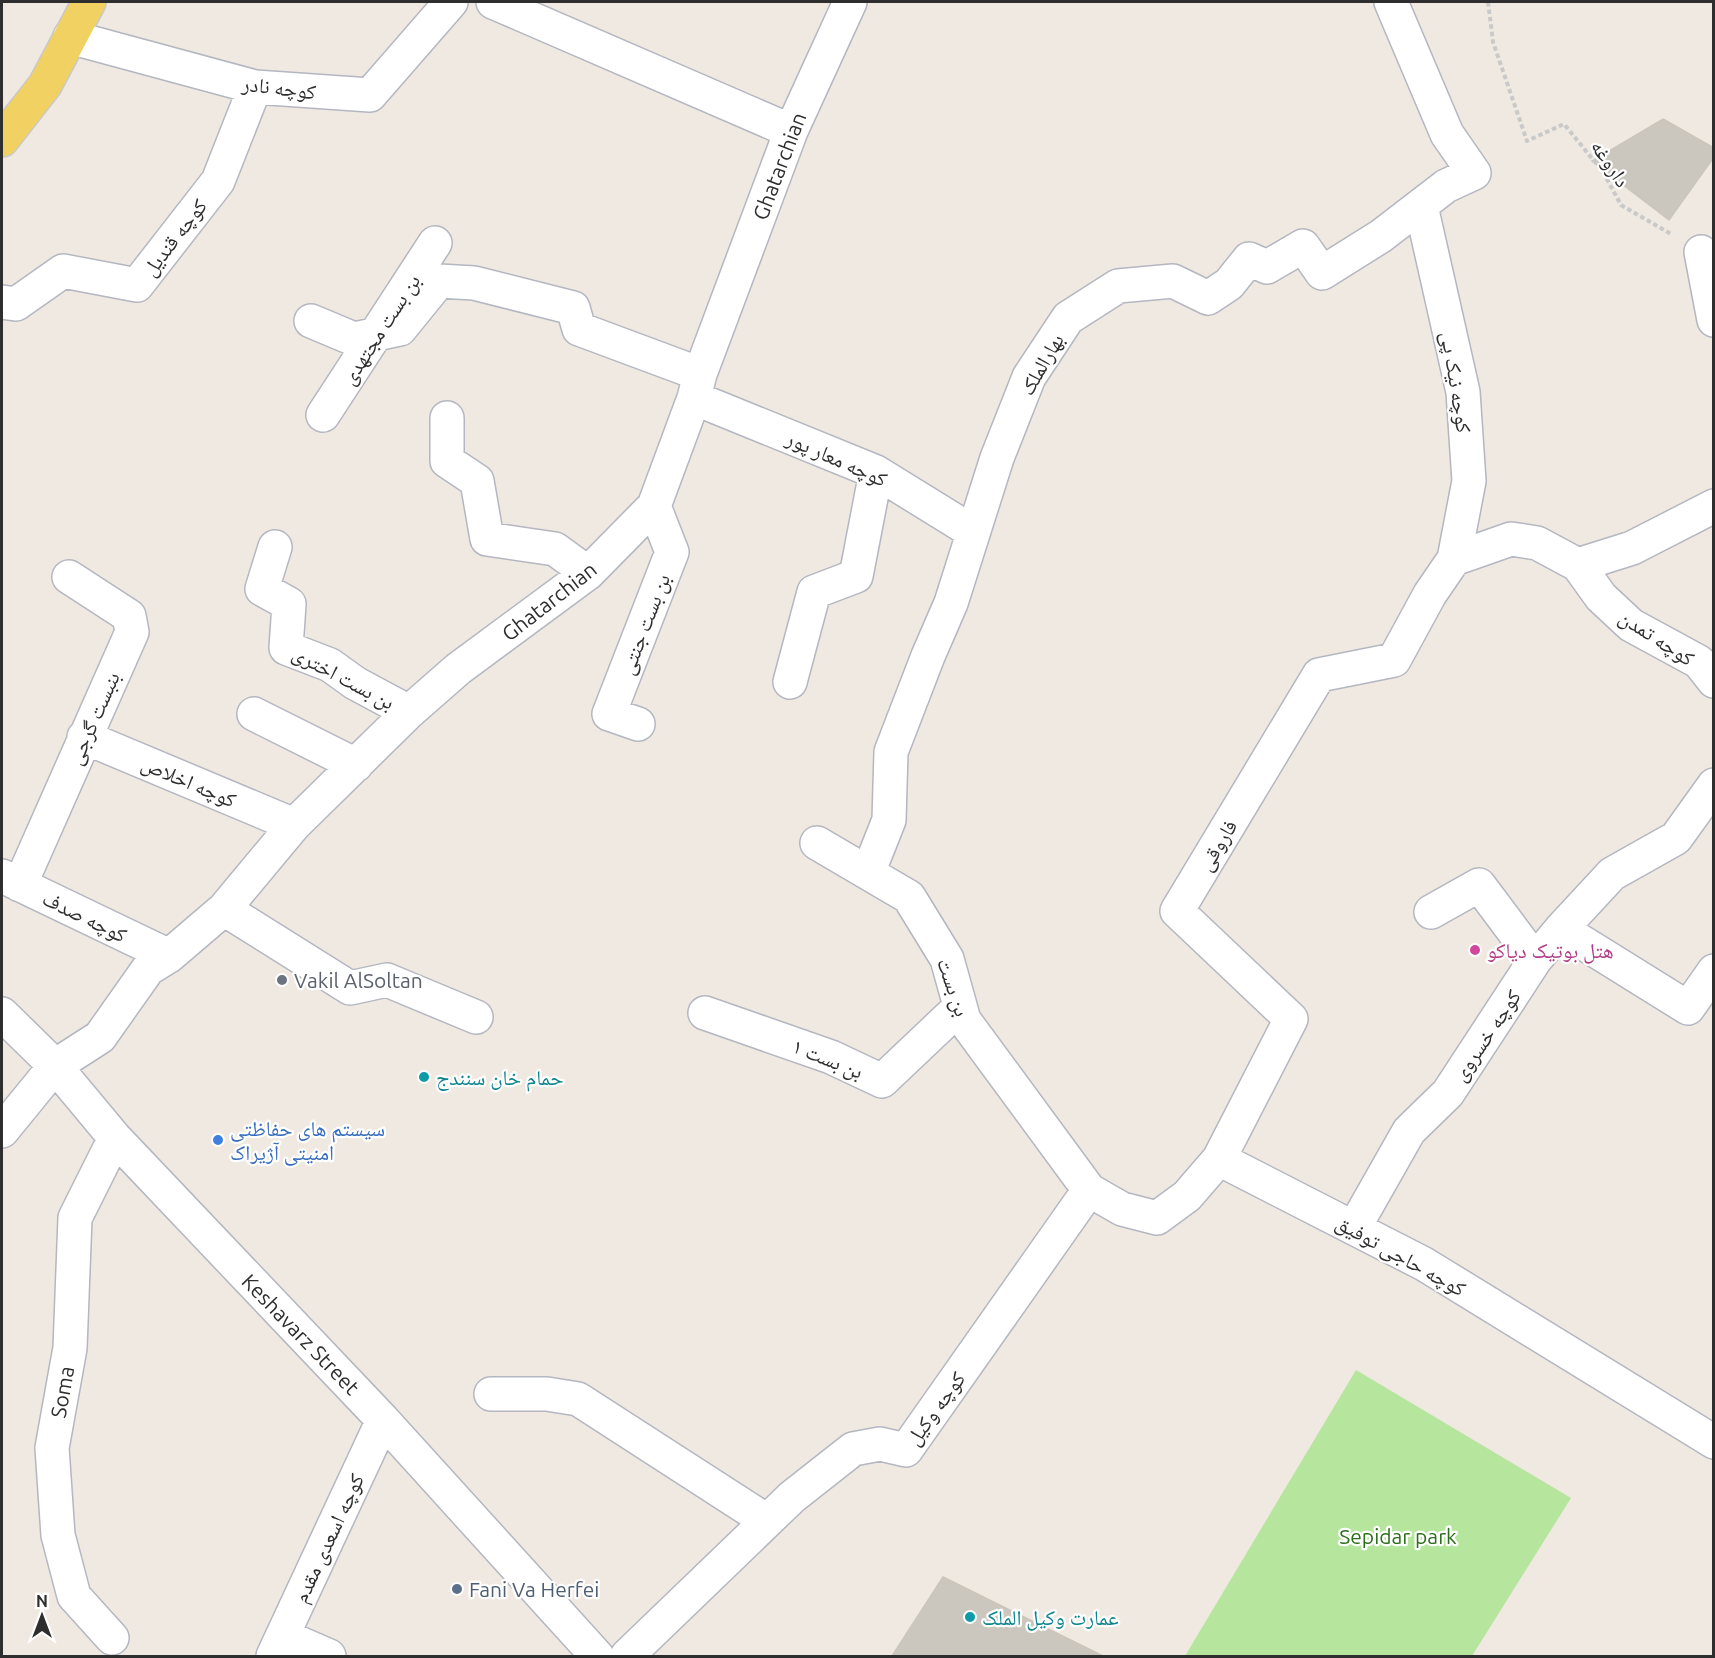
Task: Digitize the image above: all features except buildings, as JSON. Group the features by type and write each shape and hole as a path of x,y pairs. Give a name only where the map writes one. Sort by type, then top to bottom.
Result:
{"main road":[{"path":"2,140 45,85 89,2"}],"street":[{"name":"کوچه نادر","path":"70,37 255,87 370,95 451,2"},
{"path":"493,2 791,131"},
{"name":"Ghatarchian","path":"2,1131 55,1066 100,1037 148,969 169,956 224,909 294,825 409,712 458,669 588,573 654,506 791,131 850,2"},
{"name":"بهارالملک","path":"868,873 890,820 891,752 951,603 997,458 1029,377 1068,318 1118,286 1173,281 1208,298 1228,284 1249,259 1268,267 1303,246 1322,273 1381,236 1446,186 1474,173 1447,134 1391,2"},
{"name":"کوچه قندیل","path":"2,302 16,304 63,272 137,285 218,181 255,87"},
{"name":"کوچه نیک پی","path":"1421,206 1462,392 1469,481 1454,559"},
{"name":"بن بست مجتهدی","path":"323,415 378,334 435,243"},
{"path":"1701,252 1713,321"},
{"name":"کوچه معار پور","path":"378,334 400,329 439,281 474,283 573,308 579,329 876,472 973,532"},
{"path":"311,321 354,339 378,334"},
{"path":"447,418 447,461 477,481 487,539 555,549 588,573"},
{"path":"790,682 814,592 856,576 876,472"},
{"name":"بن بست جنتی","path":"638,724 609,714 672,552 654,506"},
{"path":"1454,559 1511,539 1537,543 1578,565 1632,548 1713,506"},
{"name":"بن بست اختری","path":"274,547 262,589 289,604 286,648 330,665 355,683 409,712"},
{"name":"فاروقی","path":"1219,1159 1291,1019 1177,911 1319,675 1394,660 1430,594 1454,559"},
{"name":"کوچه تمدن","path":"1578,565 1600,597 1631,625 1699,662 1713,681"},
{"name":"بنبست گرجی","path":"11,880 84,737 132,632 129,616 69,577"},
{"path":"254,714 356,765"},
{"name":"کوچه اخلاص","path":"84,737 294,825"},
{"name":"کوچه خسروی","path":"1354,1228 1409,1131 1448,1093 1536,960 1561,929 1612,874 1676,838 1713,785"},
{"name":"بن بست","path":"817,843 909,897 947,958 964,1020 1089,1190"},
{"name":"کوچه صدف","path":"11,880 169,956"},
{"path":"1431,912 1479,885 1536,960"},
{"path":"224,909 350,988 387,980 476,1017"},
{"path":"1561,929 1688,1008 1713,971"},
{"name":"بن بست ۱","path":"705,1013 831,1057 882,1081 960,1007"},
{"name":"Keshavarz Street","path":"2,1014 55,1066 115,1138 383,1420 597,1656"},
{"name":"Soma","path":"112,1638 74,1596 58,1535 52,1448 70,1348 75,1218 115,1138"},
{"path":"1089,1190 1122,1209 1156,1218 1187,1196 1219,1159"},
{"name":"کوچه حاجی توفیق","path":"1219,1159 1424,1264 1713,1442"},
{"name":"کوچه وکیل","path":"627,1656 792,1497 853,1449 880,1444 906,1450 1089,1190"},
{"path":"491,1394 547,1394 578,1399 767,1521"},
{"name":"کوچه اسعدی مقدم","path":"278,1646 383,1420"},
{"path":"278,1646 329,1656"}],"path":[{"name":"داروغه","path":"1488,2 1493,42 1527,141 1564,124 1603,172 1621,205 1701,252"}],"green space":[{"name":"Sepidar park","path":"1356,1370 1571,1498 1472,1656 1185,1656"}],"place":[{"name":"هتل بوتیک دیاکو","path":"1475,950"},
{"name":"Vakil AlSoltan","path":"282,980"},
{"name":"حمام خان سنندج","path":"424,1077"},
{"name":"سیستم های حفاظتی امنیتی آژیراک","path":"218,1140"},
{"name":"Fani Va Herfei","path":"457,1589"},
{"name":"عمارت وکیل الملک","path":"970,1617"}]}
